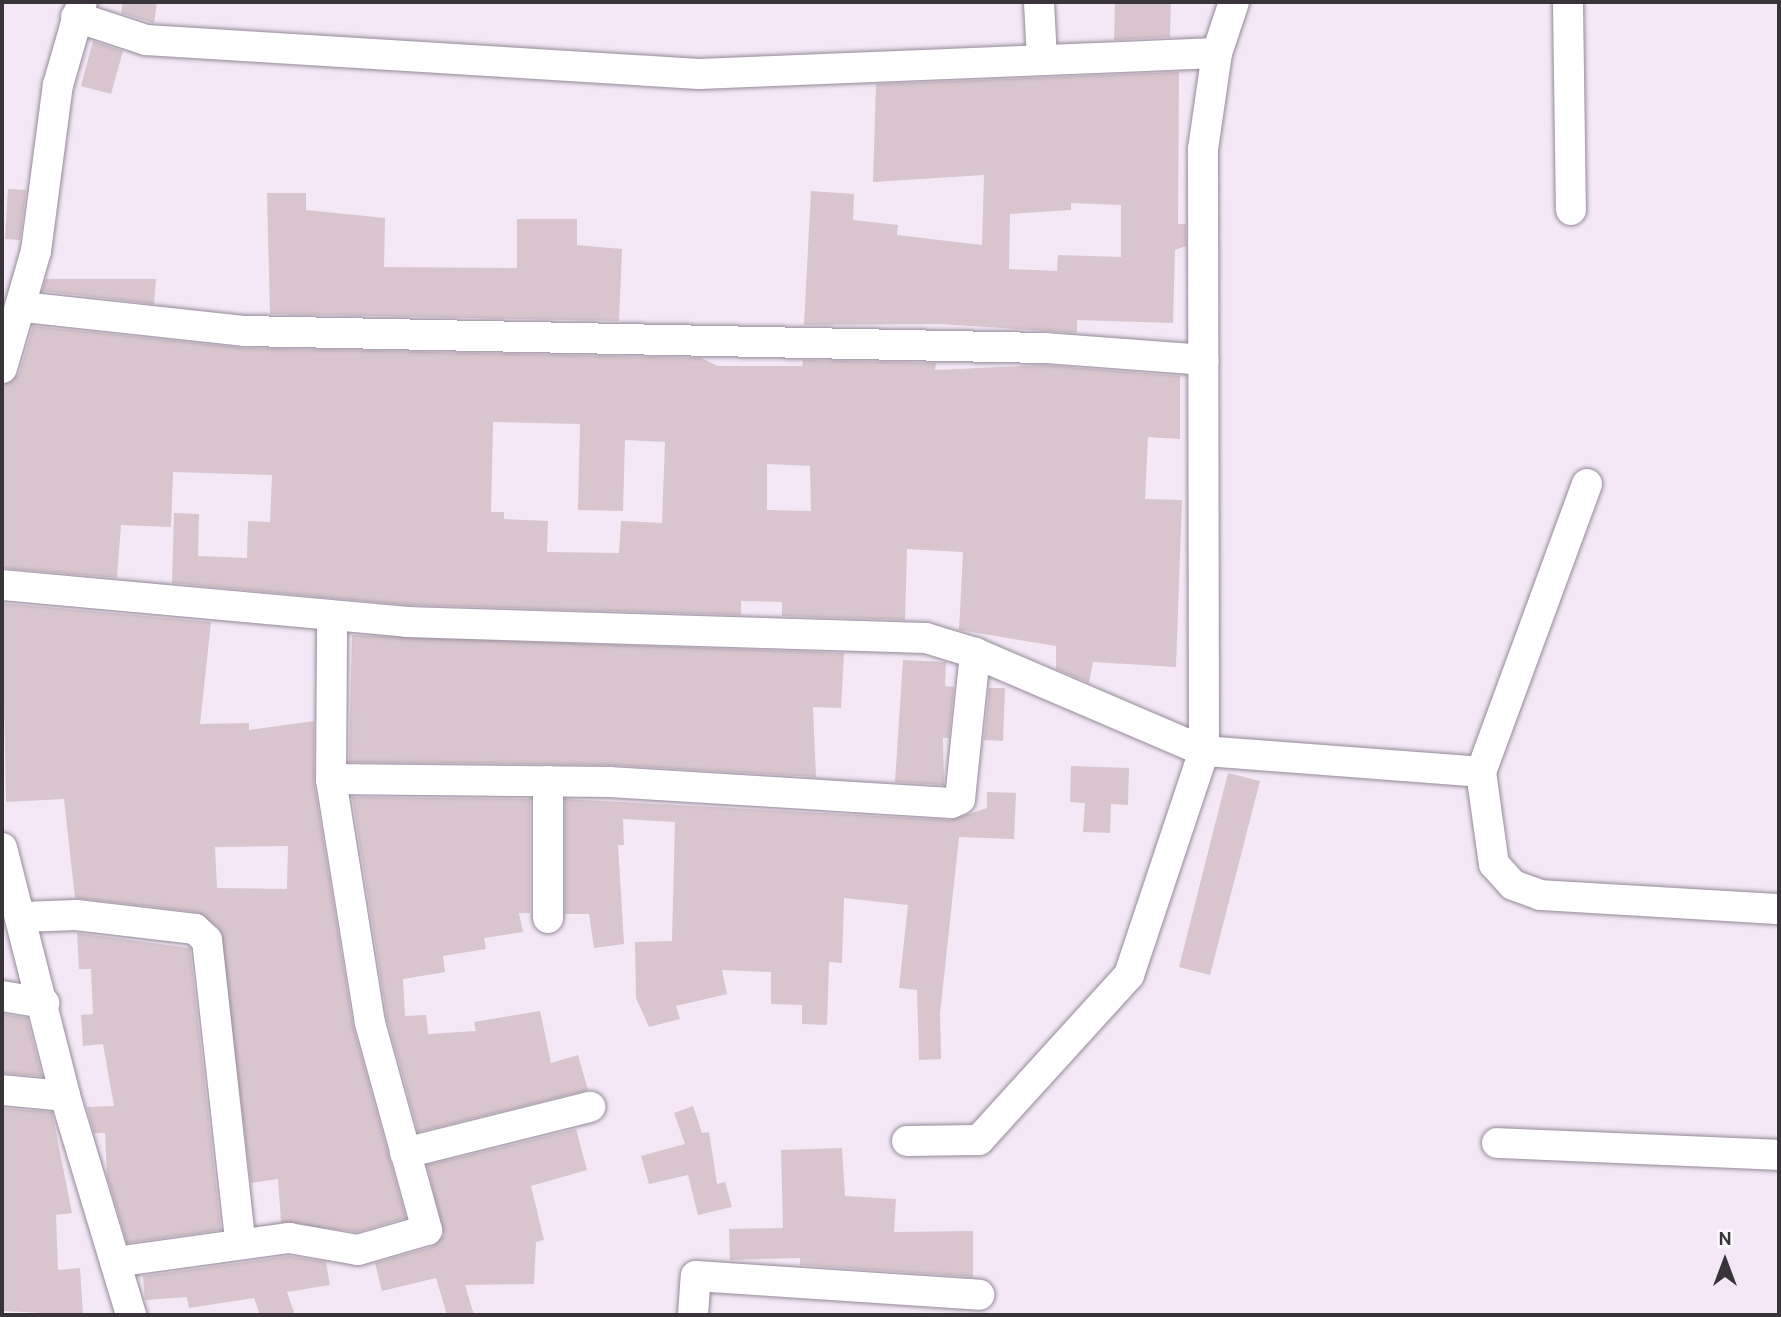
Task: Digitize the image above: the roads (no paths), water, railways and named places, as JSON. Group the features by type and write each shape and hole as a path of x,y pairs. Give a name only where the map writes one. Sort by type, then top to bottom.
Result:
{"street":[{"path":"1038,2 1042,59"},
{"path":"907,1141 979,1140 1129,975 1204,751 1203,149 1217,53 1234,2"},
{"path":"1568,2 1571,211"},
{"path":"2,368 23,307 58,85 79,9 146,40 699,74 1217,53"},
{"path":"23,307 245,331 1045,348 1203,360"},
{"path":"1587,484 1481,772 1494,864 1513,885 1540,895 1779,909"},
{"path":"2,585 332,616 894,636 975,653 1204,751 1481,772"},
{"path":"115,1262 240,1241 289,1238 358,1250 427,1230 370,1023 331,779 332,616"},
{"path":"331,779 548,781 951,803 960,799 975,653"},
{"path":"548,781 548,918"},
{"path":"5,861 23,917 65,1097 131,1315"},
{"path":"23,917 76,915 195,929 207,940 240,1241"},
{"path":"2,996 44,1003"},
{"path":"2,1090 65,1097"},
{"path":"405,1153 590,1107"},
{"path":"1497,1143 1779,1155"},
{"path":"693,1315 696,1276 979,1295"}]}
